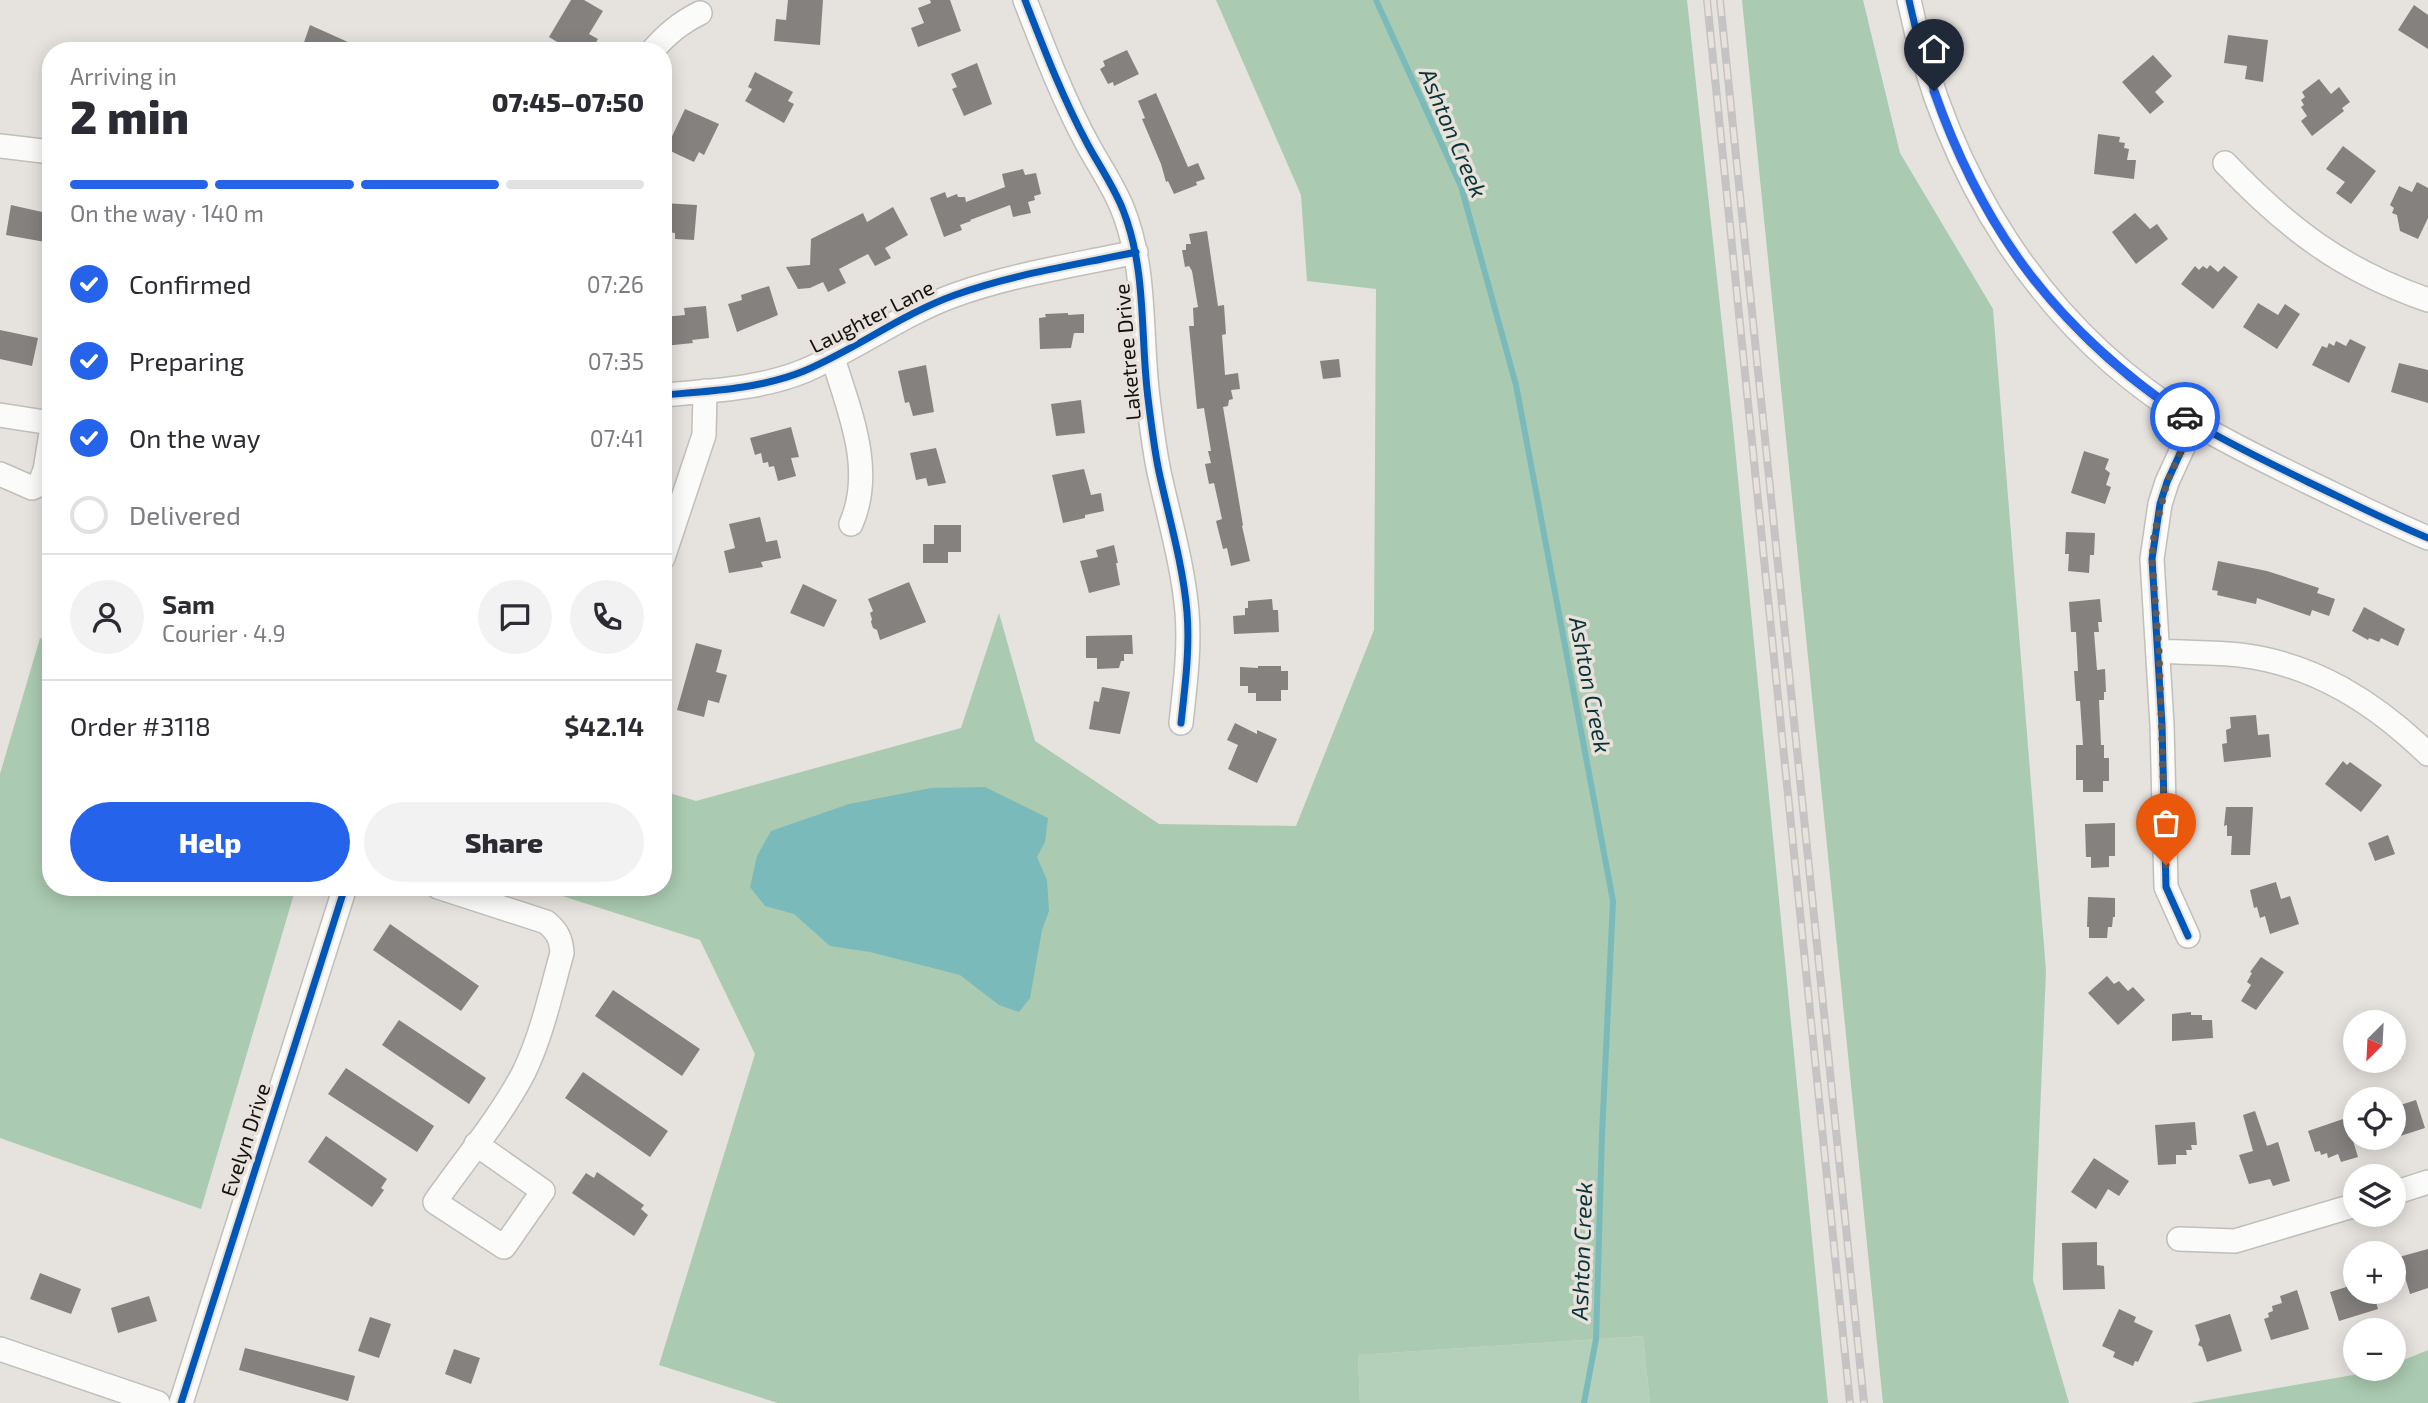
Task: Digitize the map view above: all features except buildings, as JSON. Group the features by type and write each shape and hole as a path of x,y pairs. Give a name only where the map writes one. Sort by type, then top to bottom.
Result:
{"street":[{"name":"Laketree Drive","path":"1025,0 1059,86 1088,146 1109,178 1124,212 1136,252 1142,292 1147,396 1158,468 1182,575 1187,612 1188,659 1181,723"},
{"path":"1909,0 1927,73 1947,129 1972,183 2000,234 2023,268 2090,342 2123,371 2194,423 2263,460 2428,538"},
{"path":"660,42 684,21 700,13"},
{"path":"0,146 42,151"},
{"path":"2225,163 2264,204 2347,265 2397,289 2428,300"},
{"name":"Laughter Lane","path":"672,395 768,383 833,358 915,312 954,295 987,285 1136,252"},
{"path":"833,358 856,434 861,472 862,491 851,524"},
{"path":"672,531 704,435 705,391"},
{"path":"0,415 42,422"},
{"path":"2188,936 2166,887 2159,651 2152,559 2154,535 2167,482 2194,423"},
{"path":"0,474 32,488 39,485 42,478"},
{"path":"2159,651 2241,655 2290,666 2330,681 2367,702 2401,728 2428,754"},
{"name":"Evelyn Drive","path":"181,1403 342,896"},
{"path":"467,896 546,922 556,930 561,941 562,953 536,1044 523,1074 435,1202 504,1247 543,1191 476,1144"},
{"path":"2406,1189 2428,1182"},
{"path":"2179,1238 2235,1241 2343,1209"},
{"path":"0,1349 158,1403"}],"green space":[{"path":"1216,0 1687,0 1733,427 1828,1403 1650,1403 1643,1336 1358,1355 1360,1403 778,1403 659,1365 755,1054 700,940 562,896 672,896 672,794 696,801 961,728 999,613 1035,741 1159,824 1296,826 1374,630 1376,289 1307,281 1301,195"},
{"path":"1742,0 1863,0 1900,153 1993,309 2046,971 2033,1280 2069,1403 1883,1403"},
{"path":"42,639 42,896 293,896 201,1209 0,1138 0,774"},
{"path":"1643,1336 1650,1403 1360,1403 1358,1355"},
{"path":"2428,1350 2428,1403 2190,1403 2343,1377 2343,1381 2406,1381 2406,1359"}],"water":[{"path":"985,787 1048,818 1045,842 1037,857 1047,880 1049,911 1042,930 1030,998 1019,1012 999,1005 960,975 870,952 830,946 794,914 765,906 750,887 757,856 771,831 849,804 931,788"}],"waterway":[{"name":"Ashton Creek","path":"1376,0 1461,186 1516,385 1613,901 1596,1339 1584,1403"}],"railway":[{"path":"1707,0 1850,1403"},
{"path":"1720,0 1864,1403"}],"cycle path":[{"path":"1025,0 1070,110 1123,210 1136,256 1153,435 1179,559 1187,612 1187,654 1181,723"},
{"path":"1909,0 1925,64 1947,126 1974,186 2007,242 2046,294 2090,342 2140,385 2195,423 2251,454 2428,538"},
{"path":"672,394 735,388 787,377 823,362 916,312 955,295 1022,276 1136,252"},
{"path":"2188,936 2166,887 2162,725 2152,559 2160,504 2194,423"},
{"path":"181,1403 342,896"}],"way so far":[{"path":"2166,865 2159,651 2152,559 2160,504 2194,423 2185,417"}],"route":[{"path":"1934,91 1947,129 1972,183 2000,234 2023,268 2090,342 2123,371 2185,417"}]}
